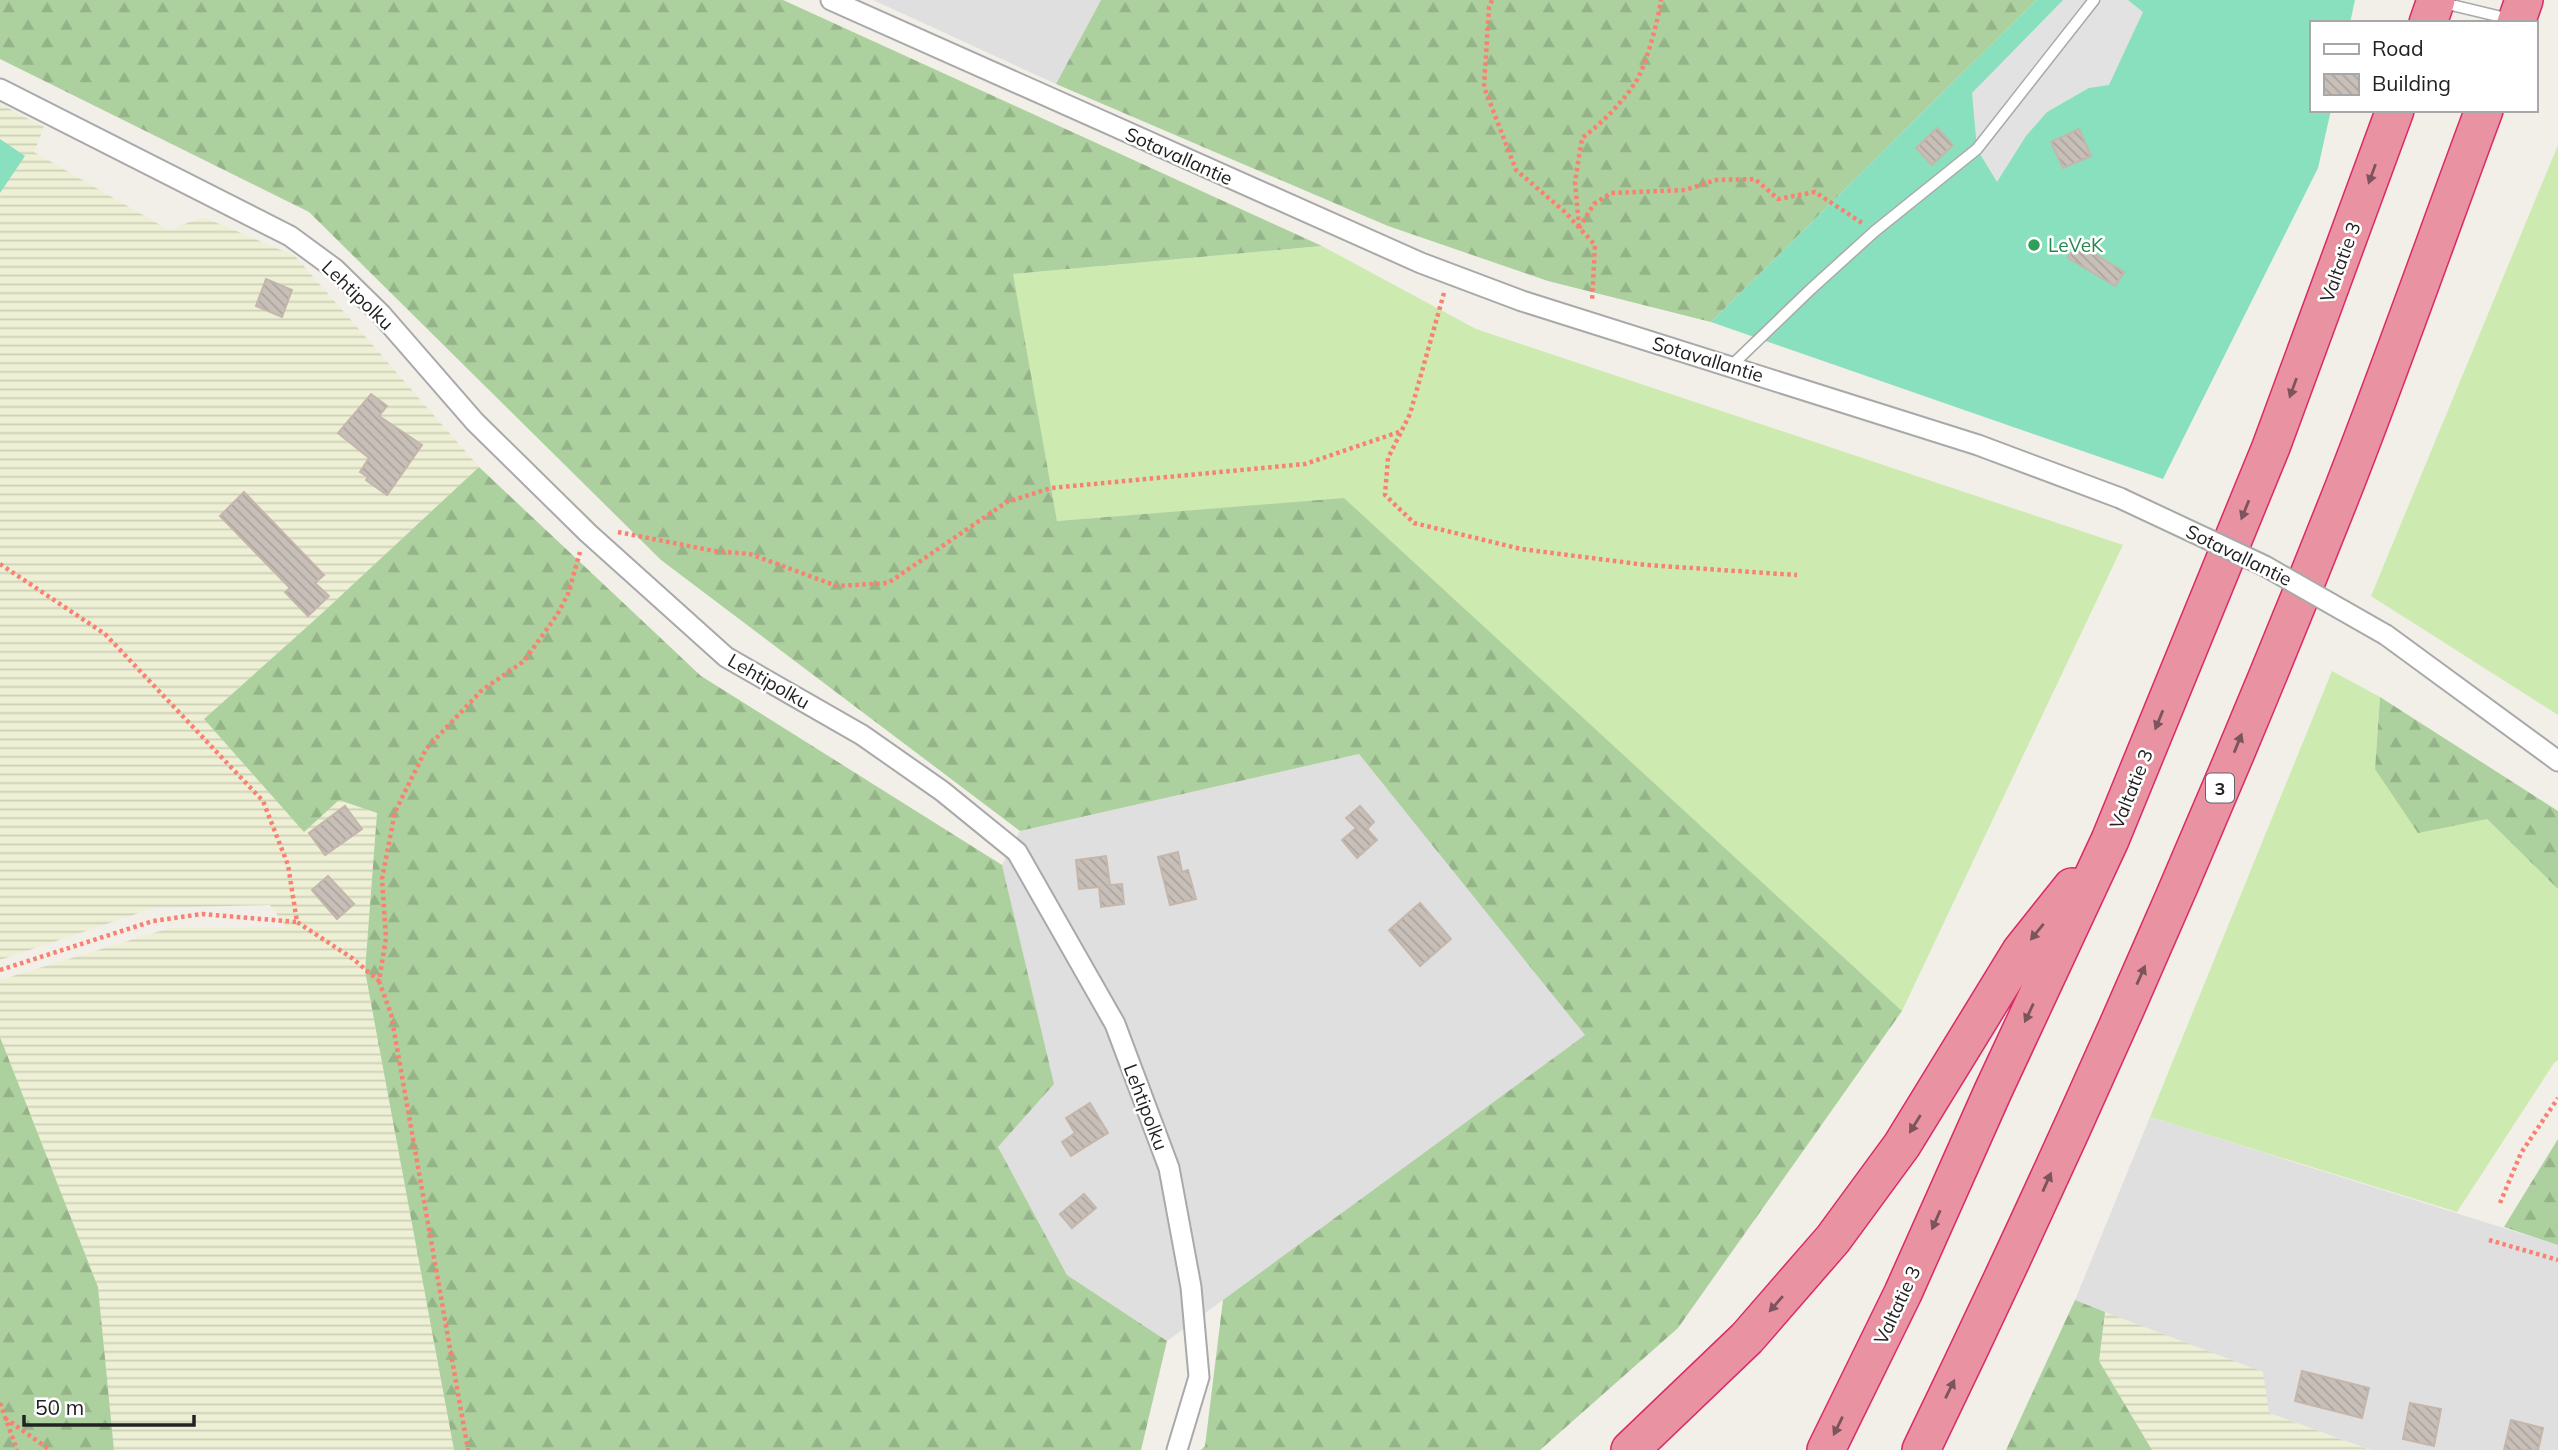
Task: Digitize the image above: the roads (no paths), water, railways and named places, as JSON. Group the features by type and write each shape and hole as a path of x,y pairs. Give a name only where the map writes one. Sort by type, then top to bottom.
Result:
{"highway":[{"path":"2429,21 2436,0"},
{"name":"Valtatie 3","path":"1826,1450 1903,1293 2110,840 2271,447 2394,112"},
{"name":"3","path":"1921,1450 1988,1311 2161,930 2344,486 2483,112"},
{"path":"1630,1450 1747,1338 1833,1239 1902,1145 2021,951 2110,840"}],"street":[{"name":"Sotavallantie","path":"831,0 1421,263 1591,323 1978,445 2120,498 2265,566 2386,635 2558,761"},
{"name":"Lehtipolku","path":"0,89 290,236 335,269 381,314 475,422 588,533 726,657 862,735 943,791 1017,852 1115,1024 1169,1168 1191,1287 1199,1377 1177,1450"}],"lane":[{"path":"1731,367 1875,231 1977,149 2094,0"},
{"path":"2436,0 2519,15"}],"place":[{"name":"LeVeK","path":"2034,245"}]}
